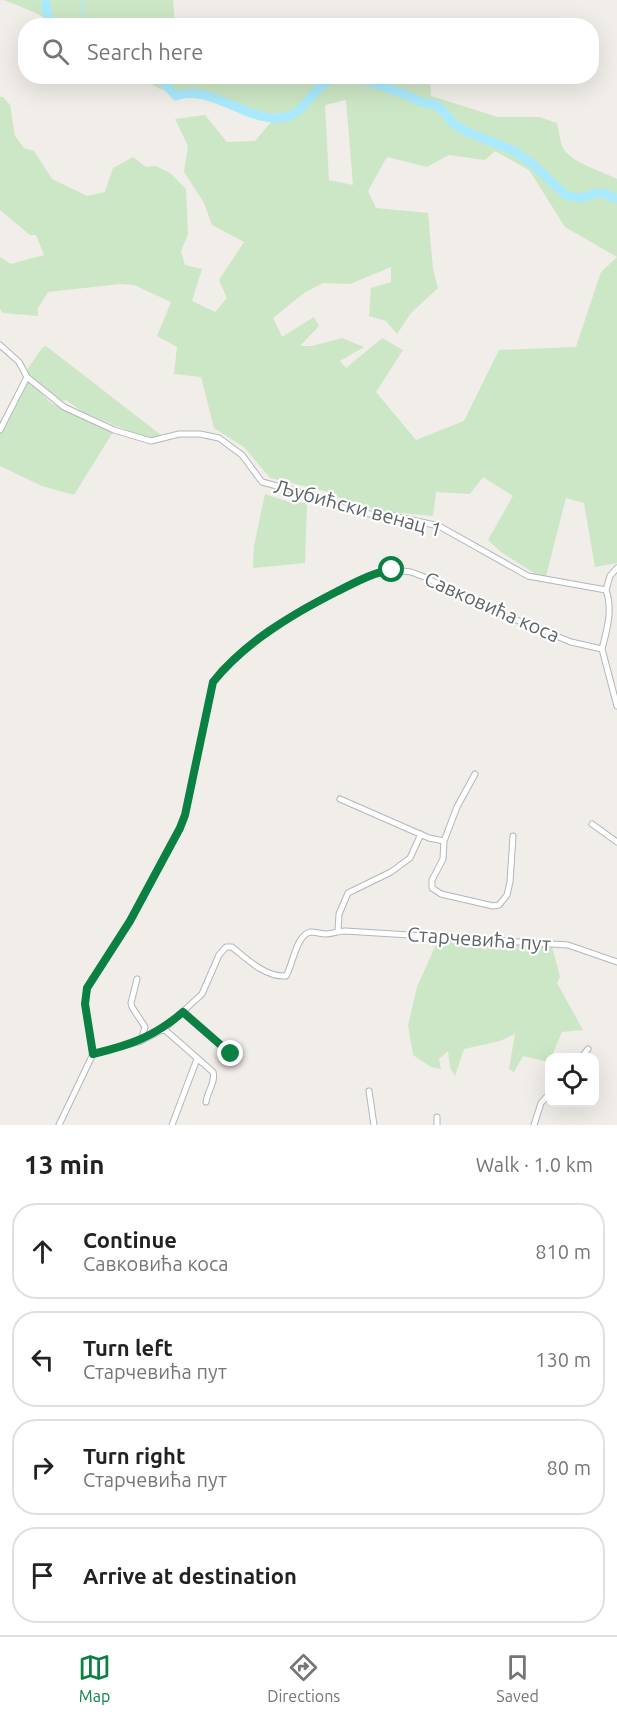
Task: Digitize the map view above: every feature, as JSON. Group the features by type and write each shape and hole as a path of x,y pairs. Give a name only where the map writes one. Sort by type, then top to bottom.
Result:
{"street":[{"name":"Љубићски венац 1","path":"0,345 19,362 27,377 64,407 114,430 151,441 179,434 200,434 219,438 242,455 262,482 321,498 347,509 390,515 439,526 528,576 606,590"},
{"path":"0,430 27,377"},
{"path":"617,568 610,576 606,590 610,601 606,636 602,649 617,706"},
{"name":"Савковића коса","path":"93,1054 85,1004 87,988 130,921 180,828 185,815 213,682 251,644 305,608 351,584 382,571 392,570 411,572 427,578 469,601 571,642 602,649"},
{"name":"Старчевића пут","path":"475,774 457,807 444,841 443,859 432,880 432,888 441,894 493,906 499,905 507,895 513,836"},
{"path":"340,799 421,834 444,841"},
{"path":"592,824 617,842"},
{"path":"338,931 339,915 348,893 391,872 410,858 421,834"},
{"name":"Старчевића пут","path":"93,1054 141,1041 164,1029 202,994 219,955 226,947 232,947 272,975 286,976 291,969 300,941 310,932 326,934 338,931 568,945 617,962"},
{"path":"137,979 131,1003 145,1027 141,1041"},
{"path":"183,1012 231,1054"},
{"path":"164,1029 213,1072 214,1077 207,1092 206,1102"},
{"path":"585,1053 588,1049"},
{"path":"59,1125 93,1054"},
{"path":"172,1125 197,1059"},
{"path":"369,1090 374,1125"},
{"path":"534,1125 541,1103 545,1098"},
{"path":"437,1117 437,1125"}],"green space":[{"path":"4,0 173,0 174,18 45,18"},
{"path":"151,84 430,84 431,96 498,117 539,117 557,123 562,145 569,155 617,179 617,257 617,563 595,567 584,503 566,498 545,580 501,552 488,540 513,496 483,477 470,494 436,492 433,516 379,511 351,503 325,491 270,478 244,447 214,428 201,377 174,374 177,347 157,336 171,302 134,285 120,284 48,292 38,308 38,316 3,313 0,309 0,257 11,264 44,255 36,235 30,235 0,210 0,97 3,97 10,105 15,136 24,148 34,151 52,179 87,196 105,192 113,168 133,157 146,167 156,166 170,173 186,189 188,234 181,251 185,265 202,269 192,301 215,312 227,298 219,280 244,242 212,225 204,203 184,172 188,146 175,119 205,115 227,142 255,141 272,121 200,96 174,94","holes":["346,100 353,185 329,180 325,105","495,151 529,170 565,227 617,257 601,272 576,347 499,350 464,421 416,440 376,392 403,350 382,338 346,368 340,361 364,347 342,338 312,346 300,346 319,326 314,317 282,337 273,318 304,293 323,283 350,284 391,267 391,282 371,288 369,316 386,321 397,334 411,313 438,288 433,269 428,213 376,208 368,191 387,157 427,167 449,155 485,160"]},
{"path":"46,346 161,435 150,440 83,412 38,384 44,396 51,403 113,432 74,495 42,486 0,466 0,421 14,402 29,374 27,370 42,348"},
{"path":"265,494 289,502 307,503 305,563 253,568 254,546"},
{"path":"438,940 552,947 560,977 557,983 583,1030 562,1032 553,1053 545,1053 545,1061 523,1056 514,1072 509,1069 515,1034 500,1041 464,1049 455,1076 450,1068 448,1051 439,1059 441,1069 431,1067 413,1055 408,1026 417,987"}],"waterway":[{"path":"46,0 48,18"},
{"path":"82,0 83,18"},
{"path":"165,84 176,96 204,95 259,116 273,118 287,117 296,112 325,84"},
{"path":"376,84 423,103 434,104 455,125 512,150 531,163 567,196 582,198 595,193 603,193 617,199"}],"route":[{"path":"231,1054 183,1012 164,1029 141,1041 93,1054 85,1004 87,988 130,921 180,828 185,815 213,682 251,644 305,608 351,584 382,571 392,570"}]}
